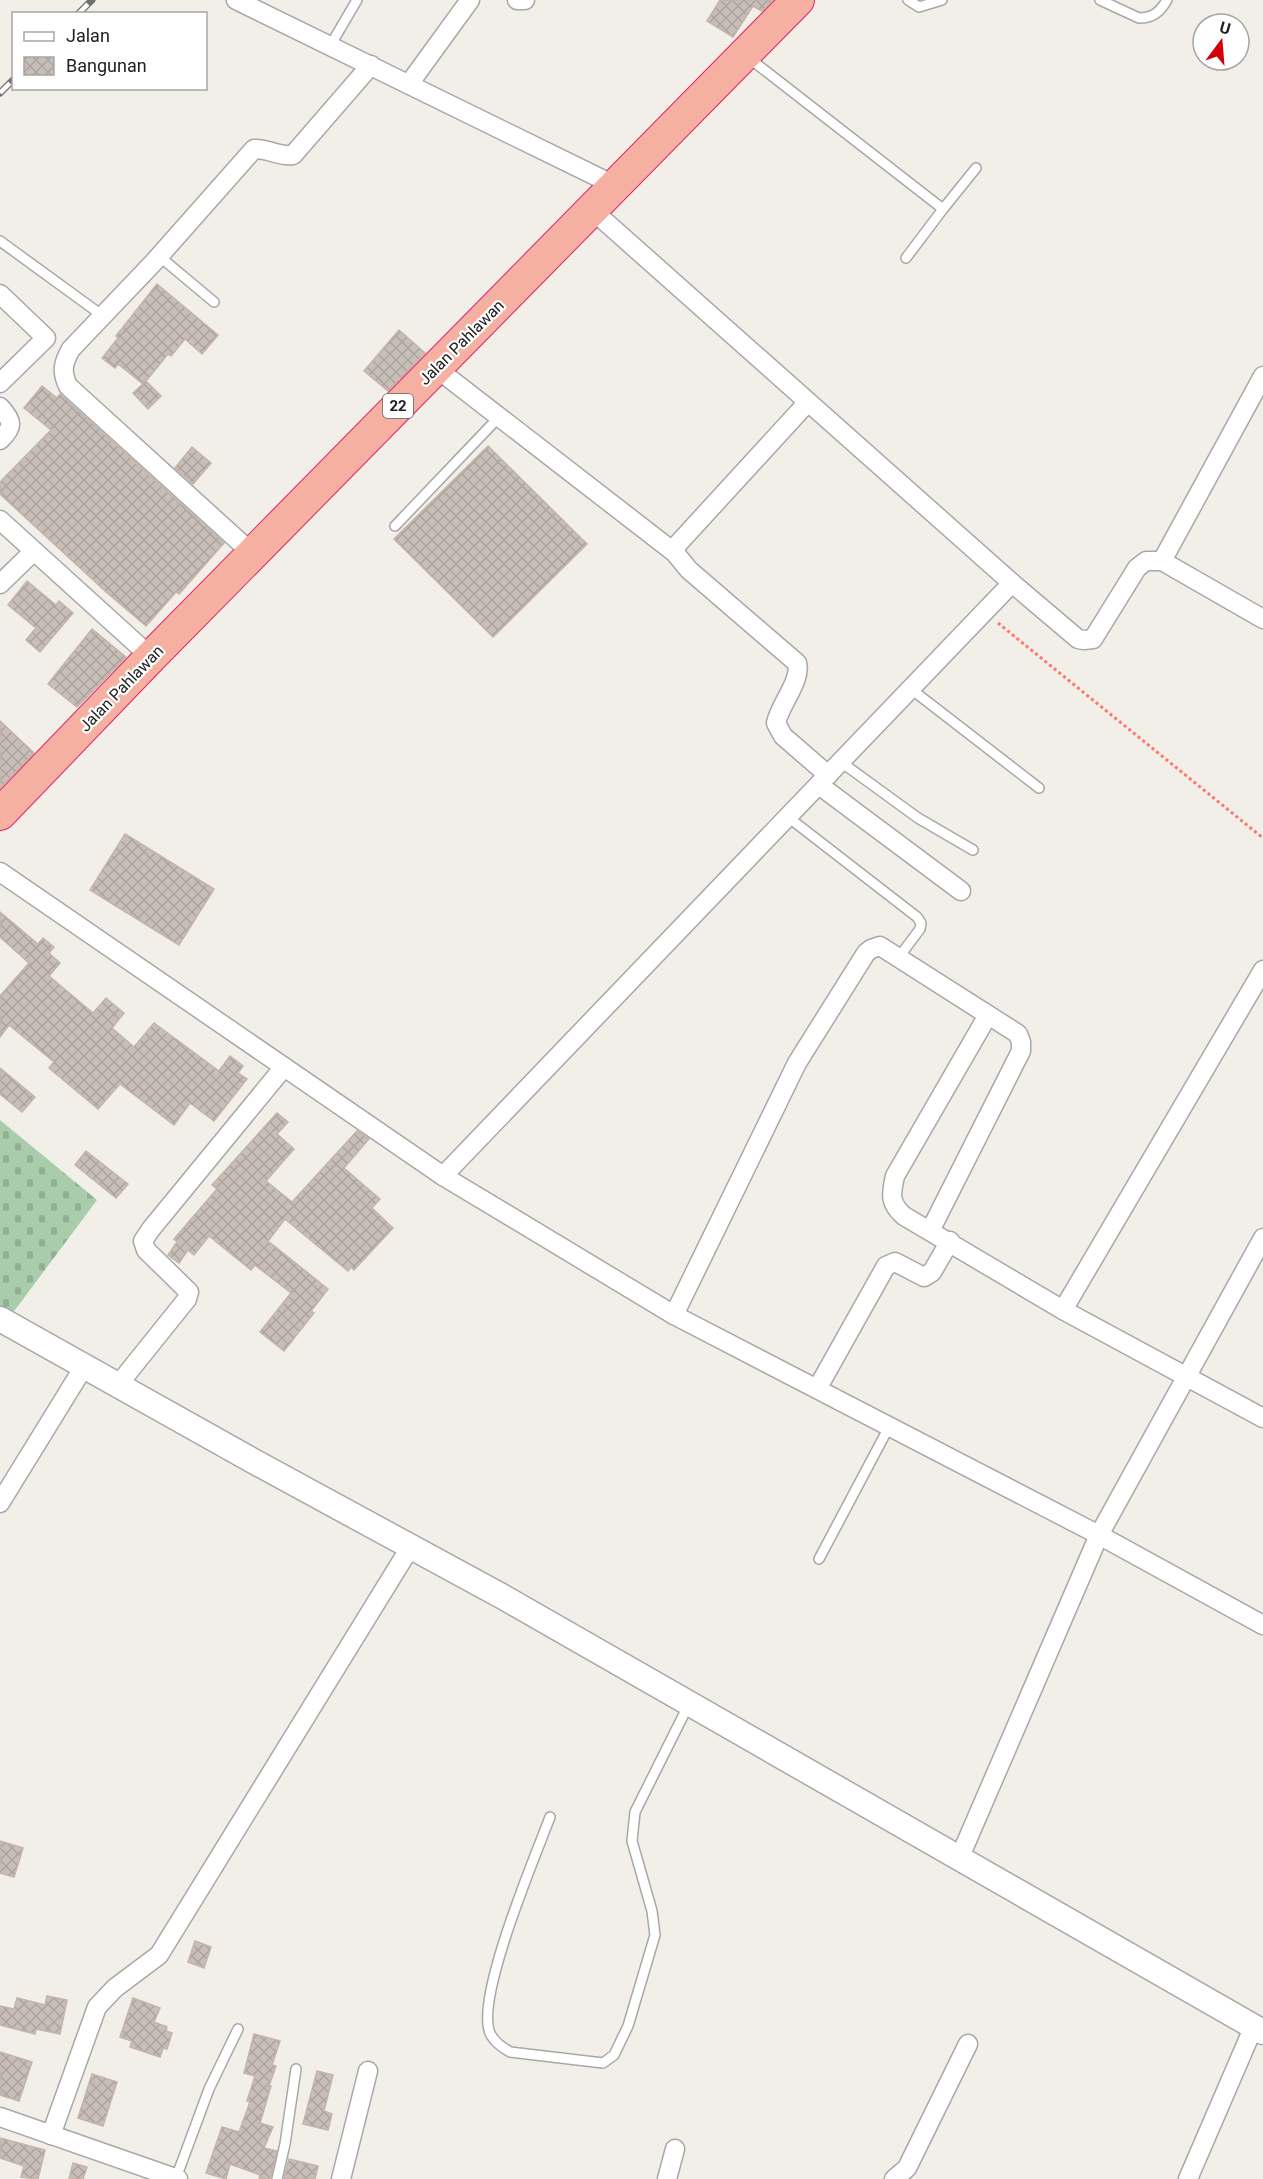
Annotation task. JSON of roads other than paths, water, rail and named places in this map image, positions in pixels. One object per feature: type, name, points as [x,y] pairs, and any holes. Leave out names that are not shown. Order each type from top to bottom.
[{"type":"highway","name":"Jalan Pahlawan","points":[[4,800],[151,657],[798,0]]},
{"type":"street","points":[[236,0],[616,186]]},
{"type":"street","points":[[409,84],[470,0]]},
{"type":"street","points":[[517,0],[525,0]]},
{"type":"street","points":[[253,554],[68,386],[62,372],[71,349],[159,256],[254,149],[280,156],[293,155],[371,65]]},
{"type":"street","points":[[591,209],[1078,639],[1093,639],[1137,568],[1146,561],[1162,561],[1263,619]]},
{"type":"street","points":[[0,294],[46,338],[0,383]]},
{"type":"street","points":[[435,368],[675,553],[689,570],[797,663],[799,670],[793,687],[778,713],[776,723],[783,736],[824,780],[961,891]]},
{"type":"street","points":[[1162,561],[1263,376]]},
{"type":"street","points":[[675,553],[676,546],[808,402]]},
{"type":"street","points":[[0,407],[9,417],[10,424],[9,432],[0,440]]},
{"type":"street","points":[[0,520],[151,657]]},
{"type":"street","points":[[0,584],[34,551]]},
{"type":"street","points":[[443,1176],[1012,583]]},
{"type":"street","points":[[0,872],[443,1176],[674,1315],[1099,1535],[1263,1625]]},
{"type":"street","points":[[674,1315],[797,1063],[866,954],[871,949],[880,946],[1018,1034],[1021,1042],[1021,1051],[930,1231]]},
{"type":"street","points":[[1063,1310],[1263,970]]},
{"type":"street","points":[[988,1015],[895,1176],[892,1199],[896,1208],[904,1216],[950,1241],[1063,1310],[1263,1418]]},
{"type":"street","points":[[118,1385],[187,1299],[189,1292],[146,1250],[143,1241],[284,1066]]},
{"type":"street","points":[[959,1859],[1099,1535],[1263,1239]]},
{"type":"street","points":[[817,1389],[886,1266],[895,1262],[924,1277],[932,1272],[950,1241]]},
{"type":"street","points":[[0,1319],[505,1598],[1258,2029],[1188,2179]]},
{"type":"street","points":[[0,1503],[85,1365]]},
{"type":"street","points":[[51,2135],[97,2007],[115,1988],[159,1955],[411,1546]]},
{"type":"street","points":[[894,2179],[907,2168],[968,2044]]},
{"type":"street","points":[[341,2179],[368,2071]]},
{"type":"street","points":[[0,2117],[51,2135],[127,2171],[177,2179]]},
{"type":"street","points":[[667,2179],[675,2149]]},
{"type":"lane","points":[[330,46],[357,0]]},
{"type":"lane","points":[[908,0],[919,7],[942,0]]},
{"type":"lane","points":[[1100,0],[1139,18],[1154,16],[1167,0]]},
{"type":"lane","points":[[745,54],[944,209]]},
{"type":"lane","points":[[906,258],[976,168]]},
{"type":"lane","points":[[0,241],[103,316]]},
{"type":"lane","points":[[159,256],[214,302]]},
{"type":"lane","points":[[395,526],[499,417]]},
{"type":"lane","points":[[911,689],[1039,788]]},
{"type":"lane","points":[[842,762],[918,818],[973,850]]},
{"type":"lane","points":[[788,817],[917,916],[921,923],[920,929],[899,957]]},
{"type":"lane","points":[[819,1560],[890,1427]]},
{"type":"lane","points":[[550,1816],[493,1975],[489,2003],[489,2032],[498,2045],[510,2052],[603,2063],[614,2055],[628,2026],[655,1935],[652,1911],[632,1841],[635,1812],[688,1704]]},
{"type":"lane","points":[[177,2179],[209,2089],[238,2029]]},
{"type":"lane","points":[[277,2179],[285,2145],[296,2069]]},
{"type":"railway","points":[[80,12],[92,0]]},
{"type":"railway","points":[[0,93],[12,81]]}]
